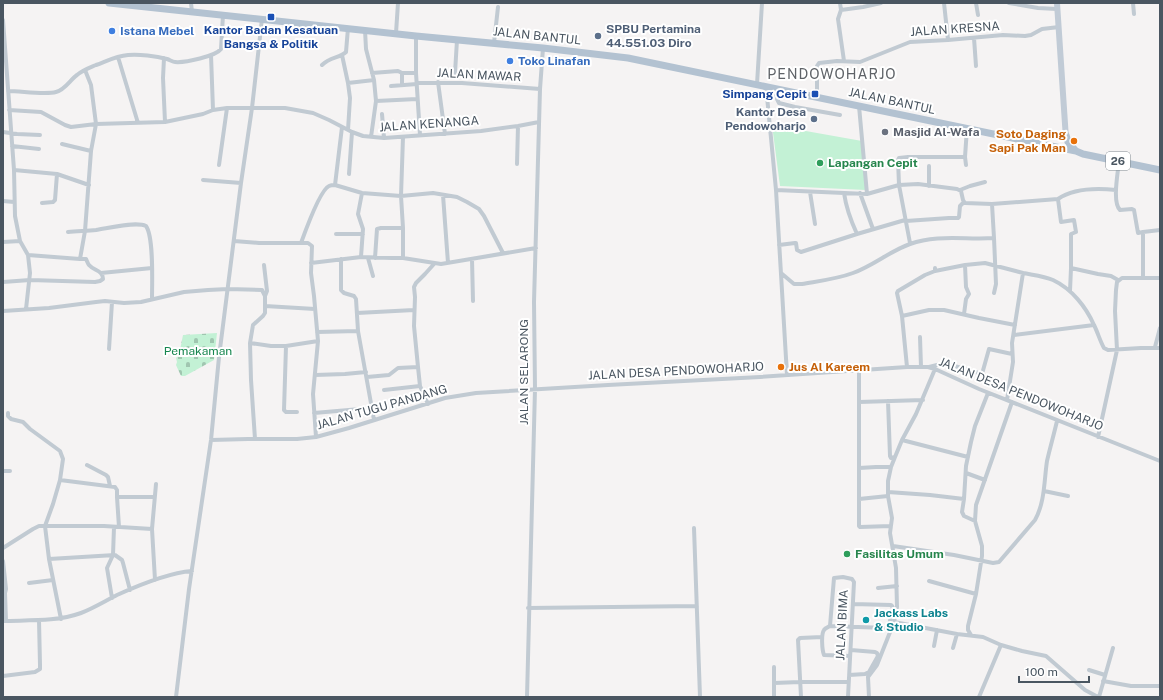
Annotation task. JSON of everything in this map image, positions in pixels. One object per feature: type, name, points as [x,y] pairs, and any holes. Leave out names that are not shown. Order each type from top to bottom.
[{"type":"main road","name":"JALAN BANTUL","points":[[109,3],[223,15],[261,22],[348,28],[628,58],[757,84],[817,98],[859,105],[1066,149],[1083,151],[1160,167]]},
{"type":"main road","points":[[1057,6],[1066,149]]},
{"type":"main road","points":[[1053,146],[1062,143],[1066,135]]},
{"type":"main road","points":[[1066,135],[1068,142],[1076,151]]},
{"type":"main road","name":"JALAN BANTUL","points":[[1076,151],[1083,154],[1160,170]]},
{"type":"street","points":[[192,3],[192,12]]},
{"type":"street","points":[[396,33],[398,3]]},
{"type":"street","points":[[757,84],[762,3]]},
{"type":"street","points":[[840,3],[841,10],[839,12],[838,19],[844,62]]},
{"type":"street","points":[[841,10],[881,3]]},
{"type":"street","points":[[945,3],[948,40]]},
{"type":"street","points":[[976,3],[978,15]]},
{"type":"street","points":[[1009,3],[1038,8],[1057,6]]},
{"type":"street","points":[[1133,3],[1134,14]]},
{"type":"street","points":[[494,43],[498,7]]},
{"type":"street","points":[[8,90],[49,93],[57,92],[76,75],[85,70],[118,57],[129,55],[164,58],[176,62],[194,60],[211,55],[221,49],[223,15]]},
{"type":"street","points":[[3,20],[14,170],[14,202],[17,230],[20,241],[28,255],[30,273],[26,309]]},
{"type":"street","points":[[176,697],[211,440],[219,357],[252,108],[261,22]]},
{"type":"street","points":[[322,65],[329,59],[342,55],[346,52],[348,28]]},
{"type":"street","name":"JALAN KRESNA","points":[[817,98],[818,64],[833,61],[860,62],[910,42],[1025,36],[1031,35],[1042,29],[1059,28]]},
{"type":"street","points":[[365,30],[366,49],[374,80],[376,101],[371,137]]},
{"type":"street","points":[[416,36],[417,99],[420,135]]},
{"type":"street","points":[[974,38],[976,66]]},
{"type":"street","points":[[455,73],[456,40]]},
{"type":"street","name":"JALAN SELARONG","points":[[527,697],[528,608],[535,389],[534,302],[540,89],[543,48]]},
{"type":"street","points":[[211,55],[213,110]]},
{"type":"street","points":[[342,55],[350,98],[349,174]]},
{"type":"street","points":[[118,57],[138,123]]},
{"type":"street","points":[[164,58],[164,122]]},
{"type":"street","points":[[80,258],[85,231],[91,151],[96,124],[91,85],[85,70]]},
{"type":"street","points":[[372,73],[398,71],[402,73],[416,73]]},
{"type":"street","points":[[402,73],[402,85]]},
{"type":"street","points":[[348,83],[374,80]]},
{"type":"street","points":[[438,82],[445,134]]},
{"type":"street","name":"JALAN MAWAR","points":[[391,86],[438,82],[540,89]]},
{"type":"street","points":[[766,86],[776,190],[788,375]]},
{"type":"street","points":[[775,88],[779,103],[795,108],[840,115]]},
{"type":"street","points":[[376,101],[417,99]]},
{"type":"street","points":[[859,105],[867,194]]},
{"type":"street","points":[[219,165],[227,108]]},
{"type":"street","name":"JALAN KENANGA","points":[[9,110],[41,112],[68,127],[96,124],[164,122],[227,108],[285,108],[312,113],[350,131],[371,137],[384,138],[445,134],[518,126],[539,122]]},
{"type":"street","points":[[382,114],[384,138]]},
{"type":"street","points":[[517,164],[518,126]]},
{"type":"street","points":[[335,185],[342,127]]},
{"type":"street","points":[[966,165],[965,157],[967,128]]},
{"type":"street","points":[[3,132],[40,135]]},
{"type":"street","points":[[403,137],[401,196],[403,258]]},
{"type":"street","points":[[62,144],[91,151]]},
{"type":"street","points":[[12,146],[39,149]]},
{"type":"street","points":[[910,244],[899,185],[899,158],[965,157]]},
{"type":"street","points":[[1119,161],[1116,190],[1116,206],[1118,210],[1134,210],[1138,233],[1160,230]]},
{"type":"street","points":[[929,166],[929,186]]},
{"type":"street","points":[[14,170],[57,174],[89,185]]},
{"type":"street","points":[[42,203],[53,202],[55,200],[57,174]]},
{"type":"street","points":[[204,180],[241,183]]},
{"type":"street","points":[[776,190],[867,194],[899,185],[918,184],[955,188],[960,190],[985,182]]},
{"type":"street","points":[[301,243],[317,204],[327,187],[335,185],[362,193],[401,196],[433,193],[457,197],[479,210],[486,220],[503,253]]},
{"type":"street","points":[[960,190],[964,202]]},
{"type":"street","points":[[964,202],[992,204],[1058,198],[1066,194],[1082,190],[1116,190]]},
{"type":"street","points":[[810,192],[814,224]]},
{"type":"street","points":[[361,258],[363,229],[358,214],[362,193]]},
{"type":"street","points":[[844,193],[845,203],[850,218],[858,234]]},
{"type":"street","points":[[860,193],[873,229]]},
{"type":"street","points":[[443,195],[448,264]]},
{"type":"street","points":[[1058,198],[1061,222],[1074,220],[1076,232],[1071,234],[1072,268],[1070,291]]},
{"type":"street","points":[[3,201],[14,202]]},
{"type":"street","points":[[779,245],[796,243],[797,250],[801,252],[873,229],[906,221],[958,218],[960,206],[964,202]]},
{"type":"street","points":[[992,204],[996,284],[994,293]]},
{"type":"street","points":[[68,232],[141,224],[146,226],[149,231],[152,268],[152,299]]},
{"type":"street","points":[[375,258],[377,229],[403,228]]},
{"type":"street","points":[[1143,232],[1143,278]]},
{"type":"street","points":[[336,234],[363,234]]},
{"type":"street","points":[[781,273],[796,285],[854,273],[896,250],[910,244],[932,238],[994,238]]},
{"type":"street","points":[[234,240],[260,243],[301,243],[312,246],[311,263],[318,341],[313,394],[316,437]]},
{"type":"street","points":[[3,242],[20,241]]},
{"type":"street","points":[[311,263],[341,259],[403,258],[434,264],[448,264],[536,248]]},
{"type":"street","points":[[3,282],[30,280],[95,282],[103,279],[103,275],[89,265],[86,259],[28,255]]},
{"type":"street","points":[[368,258],[374,276]]},
{"type":"street","points":[[341,259],[340,290],[354,296],[357,304],[358,331],[374,420]]},
{"type":"street","points":[[472,259],[473,301]]},
{"type":"street","points":[[908,367],[898,291],[935,270],[985,263],[1054,280],[1070,291],[1083,306],[1094,324],[1104,348],[1108,350],[1160,348]]},
{"type":"street","points":[[428,404],[420,386],[414,310],[415,284],[434,264]]},
{"type":"street","points":[[255,439],[250,343],[252,327],[264,315],[265,296],[267,291],[264,265]]},
{"type":"street","points":[[964,314],[966,299],[969,294],[966,287],[965,265]]},
{"type":"street","points":[[101,273],[152,268]]},
{"type":"street","points":[[1072,268],[1111,276],[1118,280],[1122,278],[1160,278]]},
{"type":"street","points":[[1007,400],[1013,362],[1012,343],[1023,273]]},
{"type":"street","points":[[1098,437],[1117,350],[1115,311],[1118,280]]},
{"type":"street","points":[[3,311],[96,302],[131,303],[184,292],[228,289],[260,289],[263,291],[265,296]]},
{"type":"street","points":[[109,349],[112,302]]},
{"type":"street","points":[[265,306],[315,310]]},
{"type":"street","points":[[357,313],[414,310]]},
{"type":"street","points":[[902,316],[920,312],[944,310],[1015,325]]},
{"type":"street","points":[[1014,334],[1094,324]]},
{"type":"street","points":[[1155,347],[1160,328]]},
{"type":"street","points":[[317,332],[358,331]]},
{"type":"street","points":[[920,337],[921,367]]},
{"type":"street","points":[[250,343],[271,346],[286,346],[318,341]]},
{"type":"street","points":[[286,346],[284,410],[286,412],[297,412]]},
{"type":"street","points":[[982,374],[988,349],[1012,354]]},
{"type":"street","points":[[928,367],[941,364],[951,365],[982,374],[1009,389]]},
{"type":"street","points":[[315,375],[389,375],[398,368],[418,367]]},
{"type":"street","name":"JALAN DESA PENDOWOHARJO","points":[[535,389],[928,367],[1057,421],[1160,461]]},
{"type":"street","points":[[869,697],[868,677],[877,665],[894,622],[897,608],[895,557],[890,533],[892,515],[888,494],[888,481],[891,468],[902,440],[923,400],[935,369]]},
{"type":"street","points":[[859,370],[858,525],[891,526]]},
{"type":"street","points":[[384,390],[420,386]]},
{"type":"street","name":"JALAN TUGU PANDANG","points":[[211,440],[297,439],[316,437],[445,398],[459,395],[535,389]]},
{"type":"street","points":[[975,521],[966,518],[963,514],[966,473],[975,426],[988,393]]},
{"type":"street","points":[[859,402],[923,400]]},
{"type":"street","points":[[888,401],[890,456],[892,458],[895,457]]},
{"type":"street","points":[[971,635],[968,630],[968,626],[982,561],[982,551],[975,521],[976,505],[1012,402]]},
{"type":"street","points":[[314,413],[372,408]]},
{"type":"street","points":[[8,413],[10,418],[23,422],[60,451],[63,459],[60,480],[45,526],[53,580],[62,618]]},
{"type":"street","points":[[893,546],[995,563],[1002,560],[1035,520],[1039,512],[1044,491],[1048,457],[1057,421]]},
{"type":"street","points":[[902,440],[935,450],[968,457]]},
{"type":"street","points":[[87,465],[106,475],[110,486]]},
{"type":"street","points":[[859,468],[891,468]]},
{"type":"street","points":[[3,471],[10,471]]},
{"type":"street","points":[[966,473],[984,480]]},
{"type":"street","points":[[60,480],[89,485],[110,486],[117,490],[116,527],[113,555],[107,568],[112,598]]},
{"type":"street","points":[[155,580],[152,529],[156,484]]},
{"type":"street","points":[[1044,491],[1068,496]]},
{"type":"street","points":[[859,499],[888,494],[930,495],[964,499]]},
{"type":"street","points":[[117,496],[154,497]]},
{"type":"street","points":[[3,548],[39,526],[152,529]]},
{"type":"street","points":[[694,528],[700,697]]},
{"type":"street","points":[[49,558],[115,555],[119,557],[123,563],[130,590]]},
{"type":"street","points":[[869,557],[895,557]]},
{"type":"street","points":[[3,561],[6,589],[4,621],[62,618],[81,613],[155,580],[181,572],[192,571]]},
{"type":"street","name":"JALAN BIMA","points":[[830,626],[833,579],[835,577],[852,579],[854,582],[848,697]]},
{"type":"street","points":[[29,583],[53,580]]},
{"type":"street","points":[[929,581],[976,594]]},
{"type":"street","points":[[878,588],[897,586]]},
{"type":"street","points":[[850,656],[824,655],[822,638],[823,631],[830,626],[886,628],[889,625],[893,608],[890,605],[853,604]]},
{"type":"street","points":[[528,608],[696,606]]},
{"type":"street","points":[[3,676],[35,672],[40,669],[39,620]]},
{"type":"street","points":[[894,622],[957,634],[983,637],[1022,652],[1046,656],[1085,690],[1098,697],[1113,648]]},
{"type":"street","points":[[934,646],[938,630]]},
{"type":"street","points":[[953,648],[957,634]]},
{"type":"street","points":[[801,697],[798,640],[800,638],[822,638]]},
{"type":"street","points":[[979,697],[1001,645]]},
{"type":"street","points":[[849,675],[865,674],[869,672],[878,656],[875,652],[851,650]]},
{"type":"street","points":[[774,667],[774,697]]},
{"type":"street","points":[[1089,670],[1105,675]]},
{"type":"street","points":[[774,683],[848,682]]},
{"type":"street","points":[[1103,682],[1131,686],[1160,686]]},
{"type":"green space","name":"Lapangan Cepit","points":[[772,125],[862,141],[866,190],[780,186]]},
{"type":"green space","name":"Pemakaman","points":[[217,333],[214,360],[185,376],[181,376],[176,365],[176,358],[179,355],[183,335]]},
{"type":"place","name":"Kantor Badan Kesatuan Bangsa & Politik","points":[[271,17]]},
{"type":"place","name":"Istana Mebel","points":[[112,31]]},
{"type":"place","name":"SPBU Pertamina 44.551.03 Diro","points":[[598,36]]},
{"type":"place","name":"Toko Linafan","points":[[510,61]]},
{"type":"place","name":"Simpang Cepit","points":[[815,94]]},
{"type":"place","name":"Kantor Desa Pendowoharjo","points":[[814,119]]},
{"type":"place","name":"Masjid Al-Wafa","points":[[885,132]]},
{"type":"place","name":"Soto Daging Sapi Pak Man","points":[[1074,141]]},
{"type":"place","name":"Lapangan Cepit","points":[[820,163]]},
{"type":"place","name":"Jus Al Kareem","points":[[781,367]]},
{"type":"place","name":"Fasilitas Umum","points":[[847,554]]},
{"type":"place","name":"Jackass Labs & Studio","points":[[866,620]]},
{"type":"district","name":"PENDOWOHARJO","points":[[832,74]]}]
